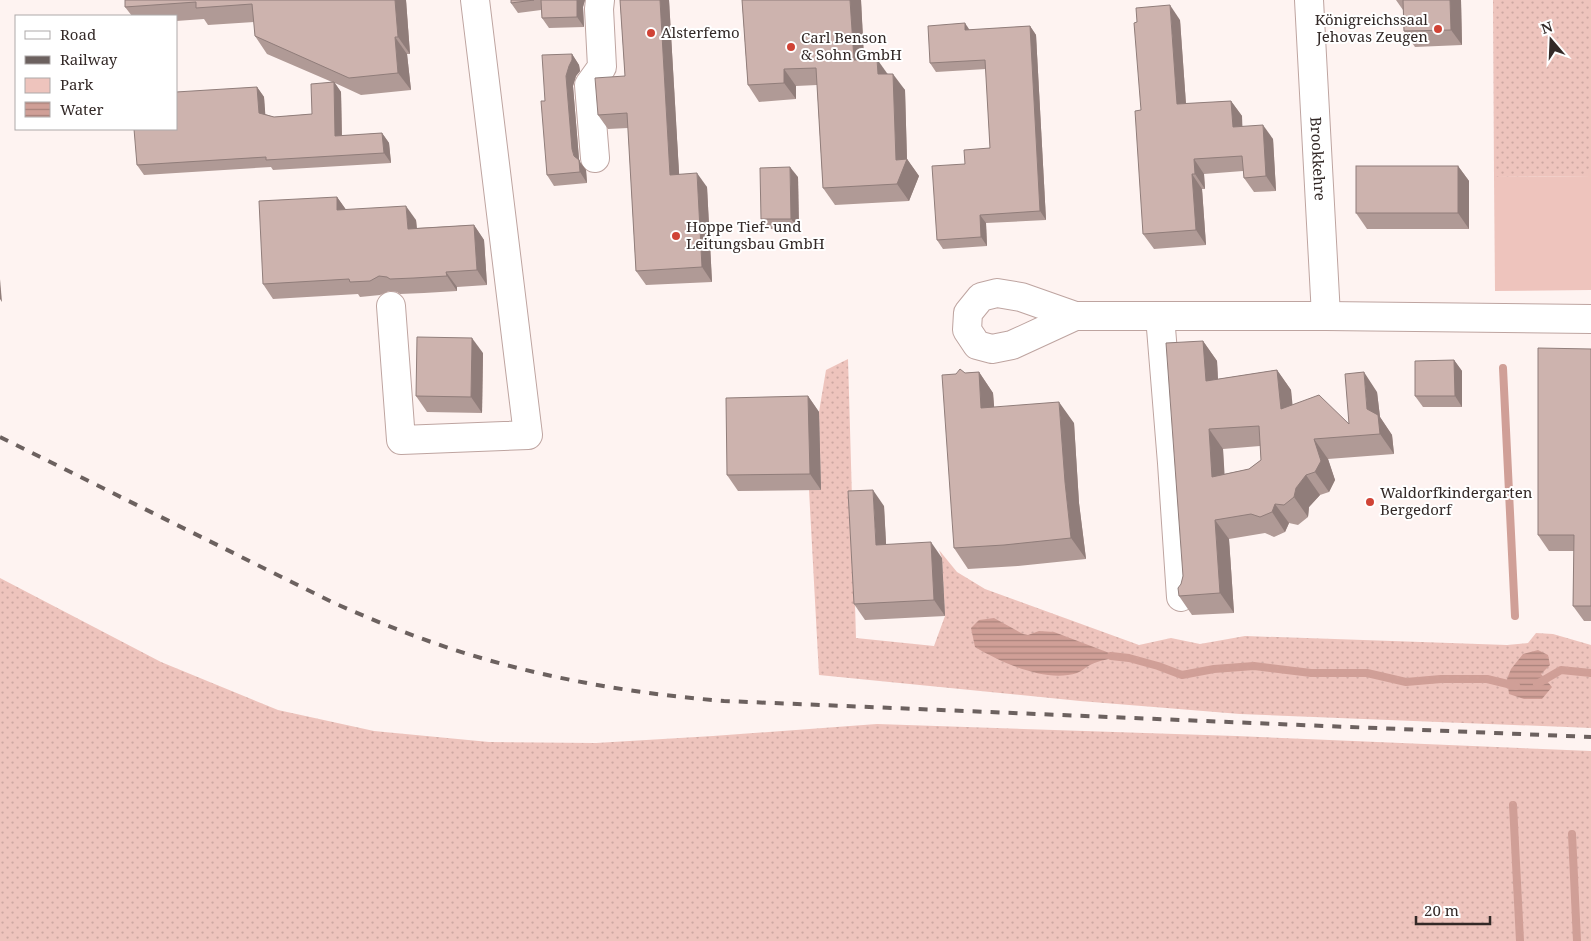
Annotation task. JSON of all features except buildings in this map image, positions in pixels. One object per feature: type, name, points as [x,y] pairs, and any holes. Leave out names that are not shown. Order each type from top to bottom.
[{"type":"street","points":[[391,306],[401,440],[528,435],[475,0]]},
{"type":"street","points":[[595,158],[590,85],[602,67],[600,0]]},
{"type":"street","name":"Brookkehre","points":[[1309,0],[1326,316]]},
{"type":"street","points":[[1075,316],[1591,319]]},
{"type":"street","points":[[1160,316],[1181,597]]},
{"type":"green space","points":[[1493,0],[1591,0],[1591,176],[1494,177]]},
{"type":"green space","points":[[1591,176],[1591,290],[1495,291],[1494,177]]},
{"type":"green space","points":[[848,359],[856,638],[934,646],[945,616],[942,558],[939,550],[957,572],[985,589],[1139,645],[1171,638],[1200,644],[1245,636],[1507,645],[1528,643],[1536,633],[1553,634],[1591,645],[1591,728],[1240,714],[1080,701],[819,675],[809,490],[821,489],[819,412],[826,370]]},
{"type":"green space","points":[[0,578],[161,662],[278,710],[374,731],[489,742],[596,743],[877,724],[1236,736],[1591,751],[1591,941],[0,941]]},
{"type":"water","points":[[994,618],[1023,634],[1028,635],[1039,631],[1054,632],[1120,657],[1097,662],[1077,673],[1065,675],[1052,675],[1024,670],[975,647],[971,628],[979,620]]},
{"type":"water","points":[[1538,650],[1548,655],[1550,665],[1541,674],[1552,687],[1542,699],[1524,699],[1509,694],[1507,679],[1511,669],[1523,654]]},
{"type":"waterway","points":[[1503,368],[1515,616]]},
{"type":"waterway","points":[[1111,656],[1129,658],[1182,675],[1214,669],[1254,666],[1311,673],[1367,673],[1406,682],[1441,679],[1487,679],[1516,686]]},
{"type":"waterway","points":[[1537,684],[1561,670],[1591,673]]},
{"type":"waterway","points":[[1513,805],[1520,941]]},
{"type":"waterway","points":[[1572,834],[1577,941]]},
{"type":"railway","points":[[0,437],[334,603],[398,630],[507,665],[615,688],[724,701],[1591,737]]},
{"type":"place","name":"Königreichssaal Jehovas Zeugen","points":[[1438,29]]},
{"type":"place","name":"Alsterfemo","points":[[651,33]]},
{"type":"place","name":"Carl Benson & Sohn GmbH","points":[[791,47]]},
{"type":"place","name":"Hoppe Tief- und Leitungsbau GmbH","points":[[676,236]]},
{"type":"place","name":"Waldorfkindergarten Bergedorf","points":[[1370,502]]}]
